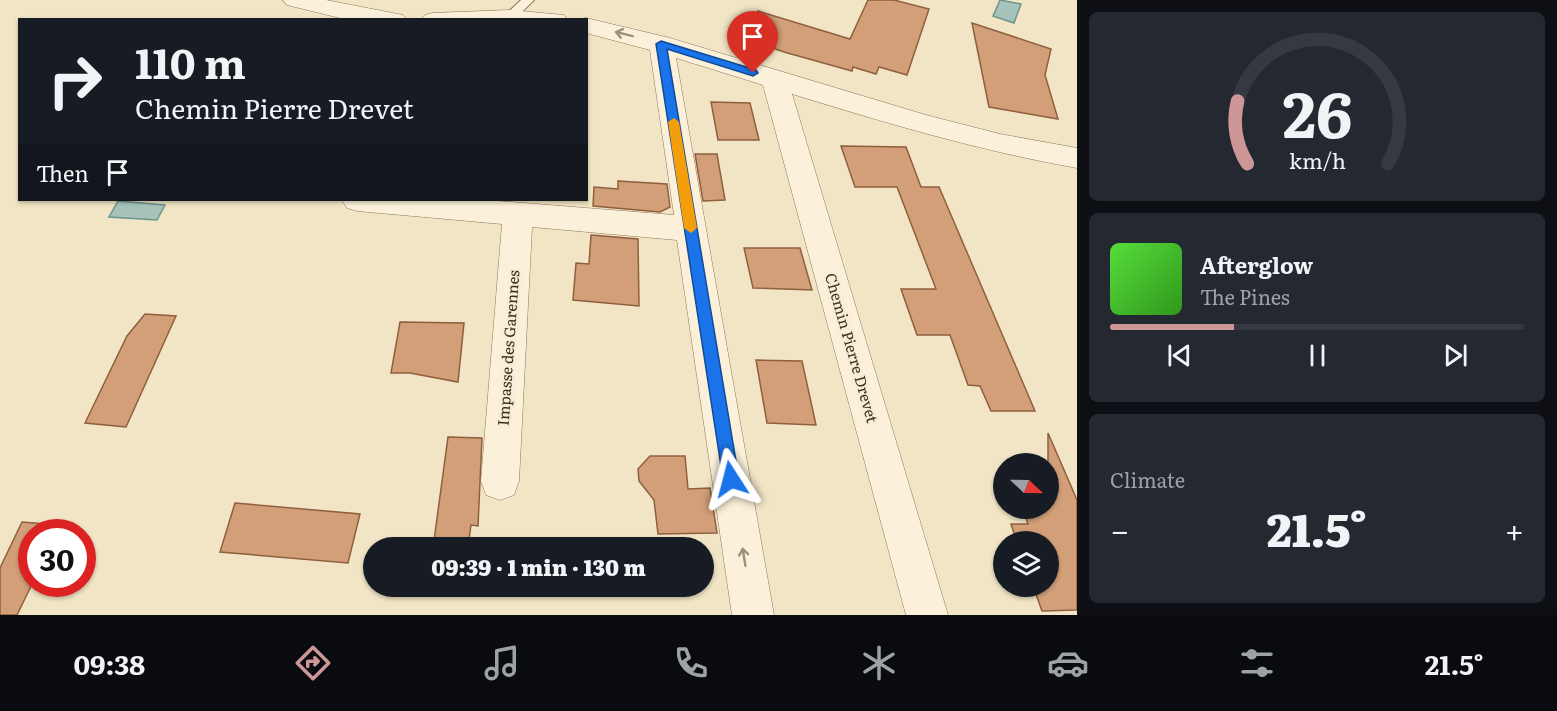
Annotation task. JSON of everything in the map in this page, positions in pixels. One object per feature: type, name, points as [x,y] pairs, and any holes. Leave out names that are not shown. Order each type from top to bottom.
[{"type":"street","points":[[295,0],[377,18]]},
{"type":"street","points":[[485,18],[525,18]]},
{"type":"street","points":[[588,26],[661,44],[975,138],[1077,158]]},
{"type":"street","points":[[661,44],[753,615]]},
{"type":"street","name":"Chemin Pierre Drevet","points":[[775,80],[927,615]]},
{"type":"street","points":[[368,201],[691,229]]},
{"type":"street","name":"Impasse des Garennes","points":[[500,481],[518,214]]},
{"type":"lane","points":[[510,17],[528,0]]},
{"type":"water","points":[[1000,0],[1021,4],[1014,23],[993,16]]},
{"type":"water","points":[[118,201],[165,205],[157,220],[109,217]]},
{"type":"building","points":[[868,0],[894,0],[929,9],[907,75],[879,67],[876,74],[853,67],[852,71],[741,37],[758,11],[850,39]]},
{"type":"building","points":[[972,23],[1051,49],[1045,75],[1058,119],[989,107]]},
{"type":"building","points":[[711,102],[750,103],[759,140],[718,140]]},
{"type":"building","points":[[841,146],[906,147],[921,187],[939,187],[1035,411],[991,411],[980,386],[968,385],[950,335],[917,335],[901,289],[936,289],[897,187],[855,187]]},
{"type":"building","points":[[695,154],[717,154],[725,200],[703,201]]},
{"type":"building","points":[[618,181],[667,184],[670,207],[660,212],[593,206],[594,187],[618,189]]},
{"type":"building","points":[[591,235],[638,239],[639,306],[573,300],[576,263],[589,264]]},
{"type":"building","points":[[744,248],[800,248],[812,290],[753,288]]},
{"type":"building","points":[[145,314],[176,316],[126,427],[85,423],[127,336]]},
{"type":"building","points":[[400,322],[464,323],[458,382],[410,373],[391,373]]},
{"type":"building","points":[[756,360],[802,361],[816,425],[767,423]]},
{"type":"building","points":[[1048,433],[1057,453],[1048,453]]},
{"type":"building","points":[[448,437],[482,438],[478,526],[471,525],[469,537],[434,537]]},
{"type":"building","points":[[650,456],[685,456],[688,489],[710,488],[717,533],[658,534],[654,500],[639,481],[638,469]]},
{"type":"building","points":[[1059,458],[1077,500],[1077,610],[1042,611],[1037,597],[1059,597],[1059,531],[1013,531],[1011,524],[1028,524],[1026,519],[1059,519]]},
{"type":"building","points":[[235,503],[360,514],[348,563],[220,552]]},
{"type":"building","points":[[18,530],[18,597],[26,597],[17,615],[0,615],[0,568]]},
{"type":"slow traffic","points":[[674,122],[691,228]]},
{"type":"route","points":[[731,479],[661,44],[753,73]]}]
